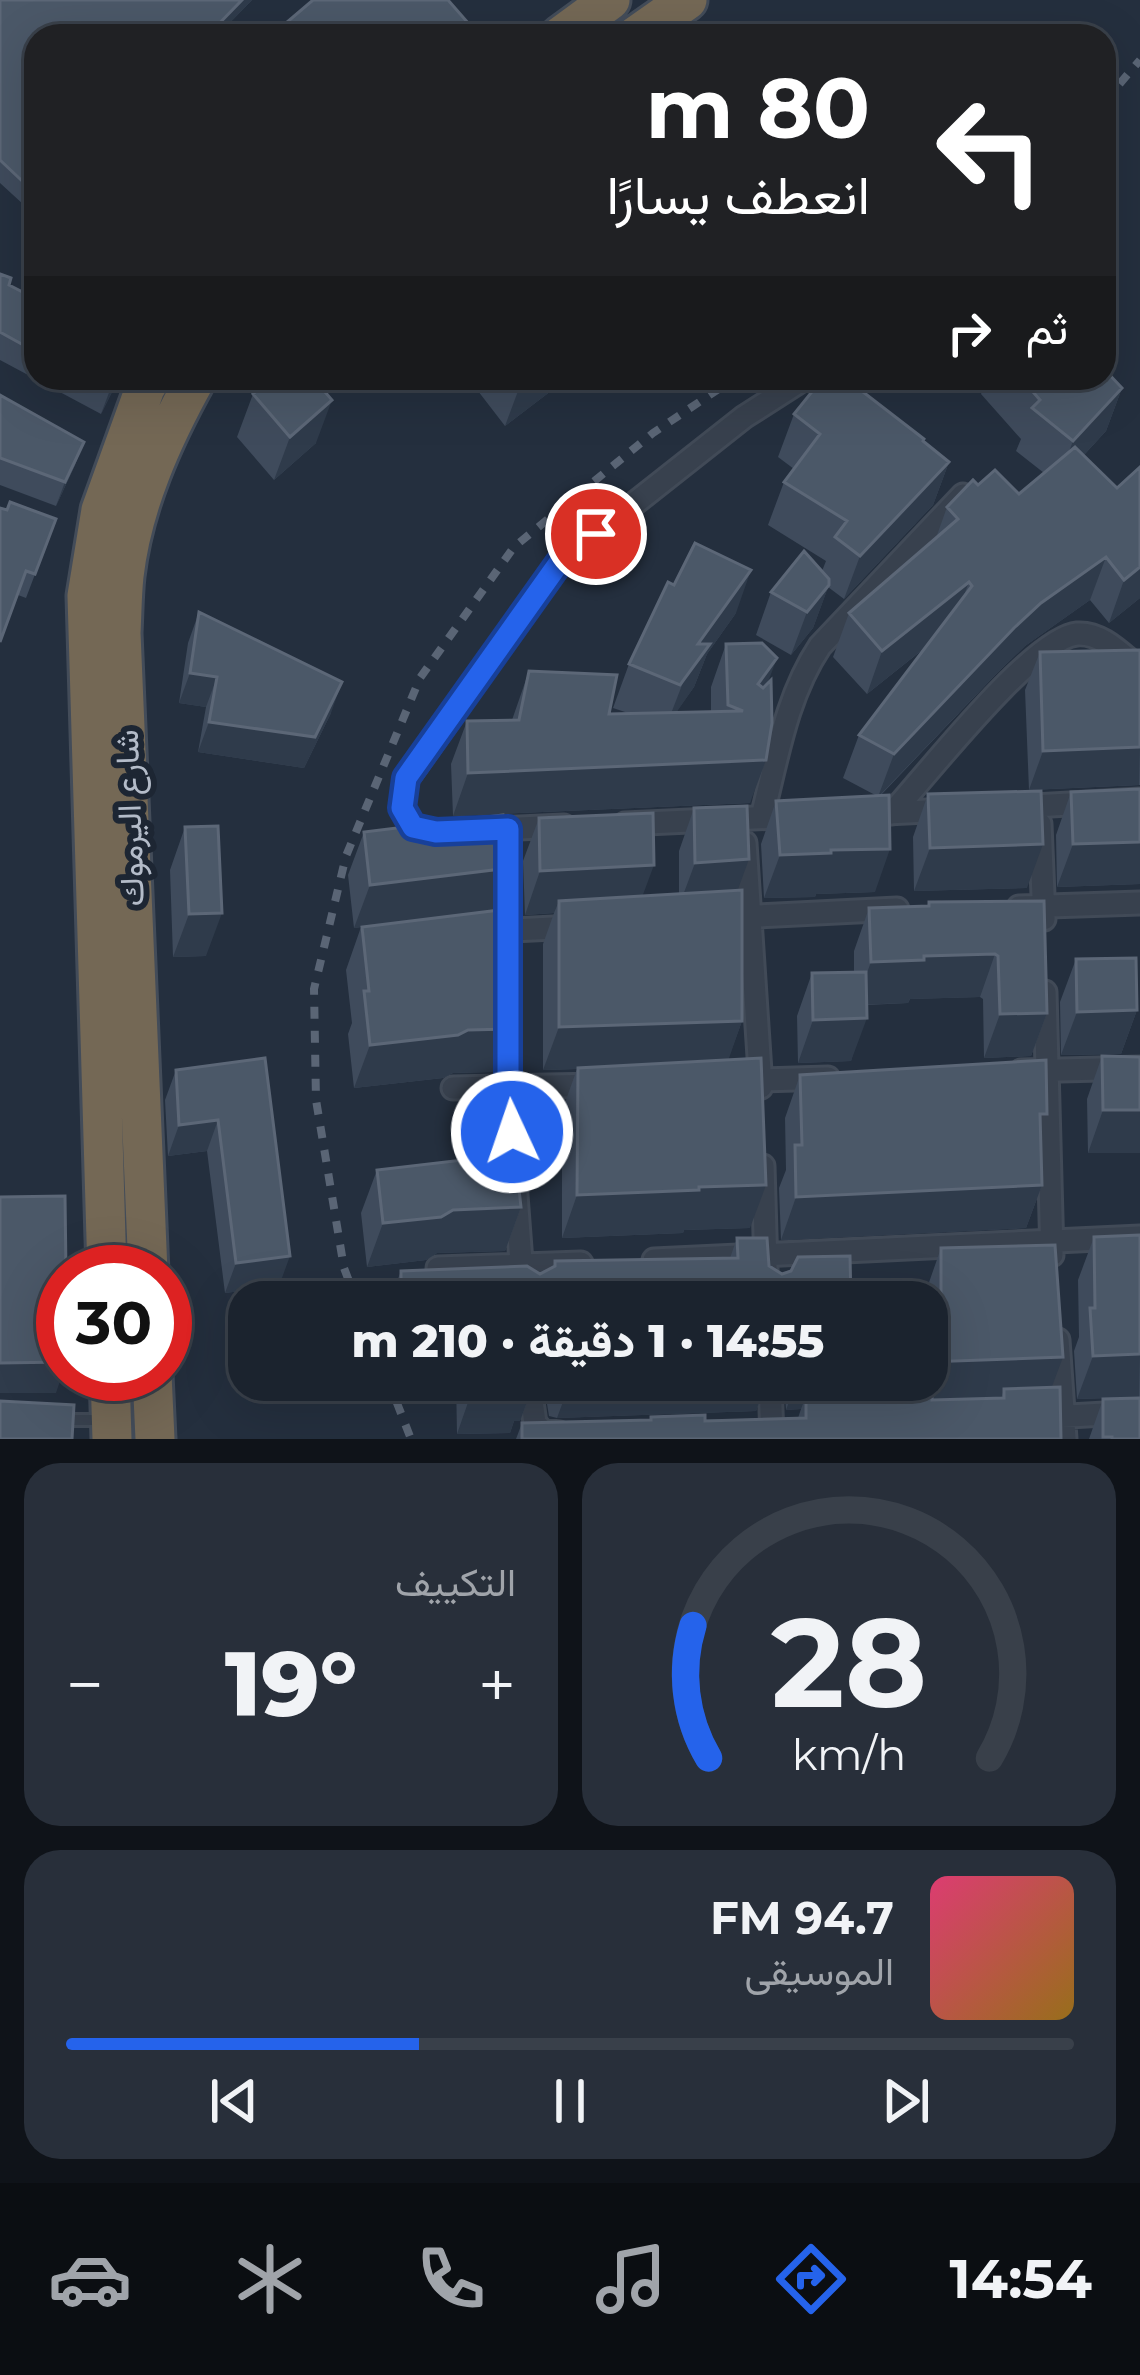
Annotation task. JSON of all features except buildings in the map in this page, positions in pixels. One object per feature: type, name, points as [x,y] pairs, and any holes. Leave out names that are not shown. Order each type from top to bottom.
[{"type":"highway","points":[[577,24],[610,0]]},
{"type":"highway","points":[[653,24],[687,0]]},
{"type":"highway","name":"شارع اليرموك","points":[[106,1245],[87,596],[101,510],[144,390]]},
{"type":"highway","name":"شارع اليرموك","points":[[147,1245],[121,634],[124,572],[143,495],[168,428],[189,390]]},
{"type":"highway","points":[[153,1401],[155,1439]]},
{"type":"street","points":[[579,826],[436,832],[413,827],[402,808],[406,778],[559,563],[744,417],[786,390]]},
{"type":"street","points":[[761,1091],[749,916],[753,817],[790,705],[820,646],[971,488]]},
{"type":"street","points":[[892,813],[1001,691],[1060,638],[1098,637],[1140,669]]},
{"type":"street","points":[[602,825],[1140,800]]},
{"type":"street","points":[[1040,806],[1044,930]]},
{"type":"street","points":[[508,829],[508,1088],[523,1281]]},
{"type":"street","points":[[996,907],[1140,903]]},
{"type":"street","points":[[706,919],[924,908]]},
{"type":"street","points":[[443,932],[596,926]]},
{"type":"street","points":[[1045,977],[1054,1285]]},
{"type":"street","points":[[1004,1072],[1140,1068]]},
{"type":"street","points":[[715,1082],[761,1091],[852,1077]]},
{"type":"street","points":[[452,1088],[623,1084]]},
{"type":"street","points":[[762,1146],[766,1281]]},
{"type":"street","points":[[438,1268],[1140,1237]]},
{"type":"street","points":[[1057,1329],[1064,1428]]},
{"type":"street","points":[[532,1401],[535,1423],[542,1431],[580,1432]]},
{"type":"street","points":[[1018,1418],[1064,1428],[1140,1412]]},
{"type":"street","points":[[748,1426],[779,1430]]},
{"type":"lane","points":[[44,1419],[112,1430]]},
{"type":"railway","points":[[1116,88],[1140,60]]},
{"type":"railway","points":[[349,1281],[316,1100],[314,989],[346,856],[420,678],[514,547],[653,433],[717,390]]},
{"type":"railway","points":[[396,1401],[411,1439]]},
{"type":"route","points":[[512,1132],[508,829],[436,832],[413,827],[402,808],[406,778],[559,563],[596,534]]}]
